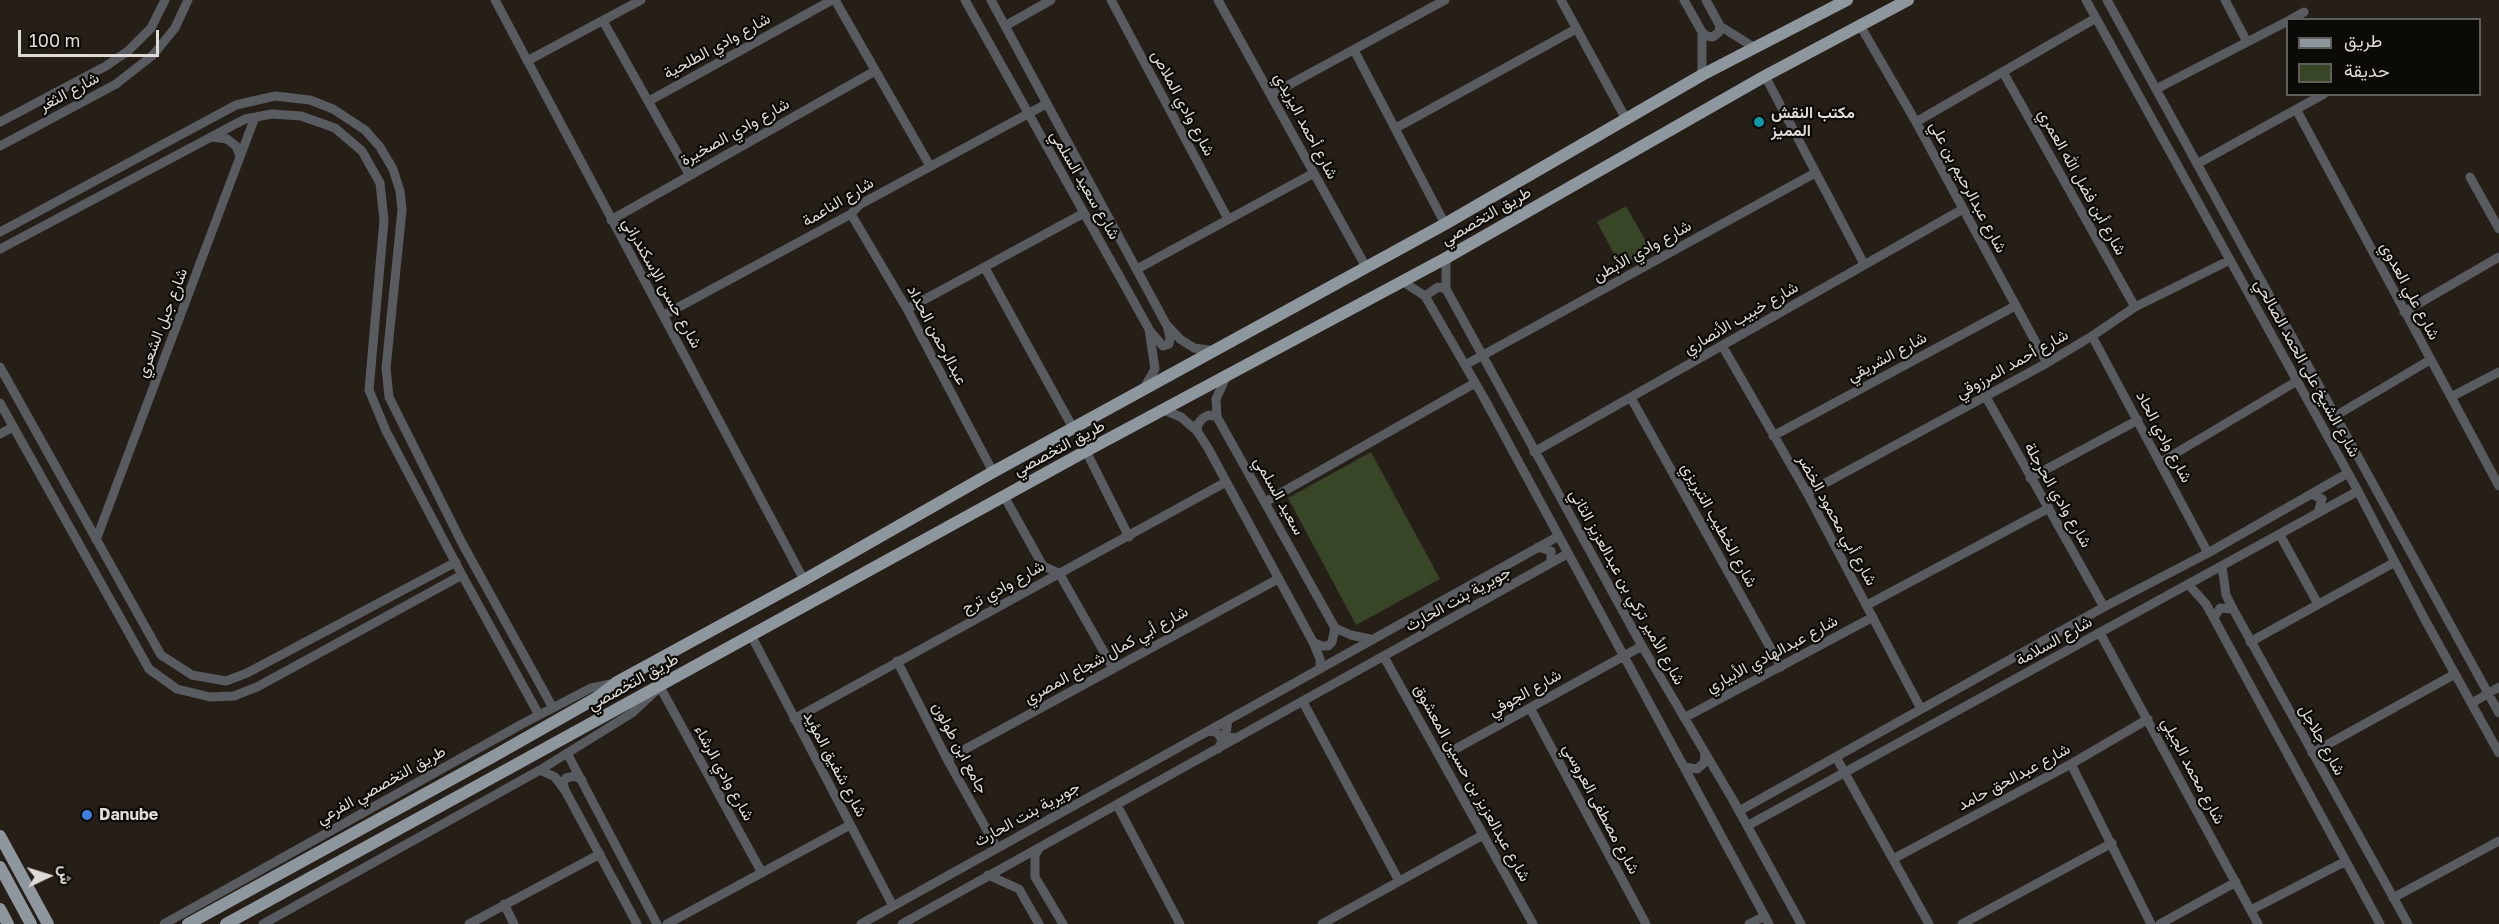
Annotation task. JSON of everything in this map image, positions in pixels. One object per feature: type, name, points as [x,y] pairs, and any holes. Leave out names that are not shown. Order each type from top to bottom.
[{"type":"main road","name":"طريق التخصصي","points":[[188,924],[494,756],[598,697],[617,682],[804,580],[993,472],[1445,224],[1702,75],[1846,0]]},
{"type":"main road","name":"طريق التخصصي","points":[[226,924],[1086,451],[1446,258],[1765,76],[1908,0]]},
{"type":"main road","points":[[0,836],[48,924]]},
{"type":"main road","points":[[0,867],[32,924]]},
{"type":"main road","points":[[0,909],[8,924]]},
{"type":"street","name":"شارع الثغر","points":[[0,122],[106,66],[128,51],[151,28],[165,0]]},
{"type":"street","name":"شارع الثغر","points":[[0,146],[116,84],[153,55],[175,28],[188,0]]},
{"type":"street","name":"شارع حسن الإسكندراني","points":[[495,0],[804,580]]},
{"type":"street","points":[[527,61],[641,0]]},
{"type":"street","points":[[833,0],[930,166]]},
{"type":"street","name":"شارع وادي الطلحية","points":[[649,101],[833,0]]},
{"type":"street","name":"شارع سعيد السلمي","points":[[965,0],[1149,329],[1155,369],[1143,390]]},
{"type":"street","name":"شارع سعيد السلمي","points":[[991,0],[1166,324],[1180,339],[1194,348],[1216,351]]},
{"type":"street","points":[[1005,26],[1051,0]]},
{"type":"street","name":"شارع وادي الملاص","points":[[1111,0],[1228,219]]},
{"type":"street","name":"شارع أحمد اليزيدي","points":[[1218,0],[1366,267]]},
{"type":"street","points":[[1272,94],[1445,0]]},
{"type":"street","points":[[1561,0],[1626,119]]},
{"type":"street","points":[[1684,0],[1702,32],[1707,36],[1713,37],[1719,32],[1720,26]]},
{"type":"street","points":[[1706,0],[1720,26],[1755,48]]},
{"type":"street","name":"شارع الشيخ على الحمد الصالحي","points":[[2086,0],[2358,491],[2424,618],[2499,753]]},
{"type":"street","name":"شارع الشيخ على الحمد الصالحي","points":[[2107,0],[2499,713]]},
{"type":"street","points":[[2225,0],[2247,42]]},
{"type":"street","points":[[2293,18],[2304,12]]},
{"type":"street","points":[[1916,122],[2096,18]]},
{"type":"street","points":[[603,21],[689,174]]},
{"type":"street","points":[[2156,89],[2286,22]]},
{"type":"street","name":"شارع عبدالرحيم بن علي","points":[[1861,27],[1916,122],[2047,363]]},
{"type":"street","points":[[1396,128],[1576,29]]},
{"type":"street","points":[[1702,32],[1702,75]]},
{"type":"street","points":[[1354,50],[1445,224]]},
{"type":"street","name":"شارع وادي الصخيرة","points":[[611,220],[875,71]]},
{"type":"street","name":"شارع أبن فضل الله العمري","points":[[2003,72],[2135,307]]},
{"type":"street","points":[[1765,76],[1864,264]]},
{"type":"street","points":[[0,232],[236,105],[275,96],[310,100],[333,109],[365,130],[380,147],[393,169],[400,191],[402,210],[386,368],[388,390],[399,420],[553,708]]},
{"type":"street","points":[[2197,164],[2320,96]]},
{"type":"street","name":"شارع الناعمة","points":[[664,315],[851,214],[859,205],[1046,104]]},
{"type":"street","points":[[327,125],[333,109]]},
{"type":"street","name":"شارع علي العدوي","points":[[2296,110],[2499,486]]},
{"type":"street","points":[[0,249],[245,119],[272,114],[301,116],[335,128],[362,151],[380,183],[384,220],[369,390],[386,431],[539,715]]},
{"type":"street","name":"شارع جبل الشعري","points":[[96,540],[255,117]]},
{"type":"street","points":[[210,137],[227,139],[236,146],[240,156]]},
{"type":"street","points":[[1137,269],[1314,173]]},
{"type":"street","name":"شارع وادي الأبطن","points":[[1465,365],[1815,173]]},
{"type":"street","points":[[2470,177],[2499,228]]},
{"type":"street","name":"شارع خبيب الأنصاري","points":[[1534,452],[1963,209]]},
{"type":"street","points":[[907,309],[1084,213]]},
{"type":"street","name":"عبدالرحمن الحداد","points":[[851,214],[907,309],[993,472]]},
{"type":"street","points":[[2404,312],[2499,257]]},
{"type":"street","name":"شارع الأمير تركي بن عبدالعزيز الثاني","points":[[1446,258],[1446,289],[1642,646],[1802,924]]},
{"type":"street","name":"شارع أحمد المرزوقي","points":[[1807,493],[2047,363],[2135,307],[2230,261]]},
{"type":"street","points":[[985,268],[1073,428]]},
{"type":"street","points":[[1402,281],[1425,296],[1484,398],[1557,537],[1767,920],[1749,924]]},
{"type":"street","points":[[1127,291],[1144,282]]},
{"type":"street","points":[[1425,296],[1438,287],[1446,289]]},
{"type":"street","name":"شارع الشريقي","points":[[1773,436],[2015,306]]},
{"type":"street","points":[[1149,329],[1163,346],[1169,344],[1170,338],[1166,324]]},
{"type":"street","name":"شارع وادي الحاد","points":[[2092,336],[2208,553]]},
{"type":"street","name":"شارع أبي محمود الخضر","points":[[1723,347],[1807,493],[1921,708]]},
{"type":"street","points":[[2337,415],[2430,360]]},
{"type":"street","points":[[0,367],[161,655],[192,675],[226,681],[247,673],[456,561]]},
{"type":"street","points":[[2451,397],[2499,372]]},
{"type":"street","points":[[1197,431],[1198,424],[1203,418],[1209,415],[1217,417],[1216,399],[1227,375]]},
{"type":"street","points":[[2161,462],[2296,381]]},
{"type":"street","points":[[1265,502],[1475,383]]},
{"type":"street","points":[[1484,398],[1497,401],[1500,398],[1499,388]]},
{"type":"street","name":"شارع وادي الحرجلة","points":[[1986,397],[2104,607]]},
{"type":"street","name":"شارع الخطيب التبريزي","points":[[1631,398],[1781,667]]},
{"type":"street","points":[[0,403],[149,669],[177,689],[210,697],[234,696],[257,687],[462,575]]},
{"type":"street","points":[[1496,420],[1498,406],[1505,405],[1512,411]]},
{"type":"street","points":[[1164,410],[1181,417],[1197,431],[1314,642],[1320,659],[1320,669]]},
{"type":"street","name":"سعيد السلمي","points":[[1217,417],[1335,628]]},
{"type":"street","points":[[2030,478],[2138,420]]},
{"type":"street","points":[[0,434],[13,427]]},
{"type":"street","points":[[1086,451],[1129,537]]},
{"type":"street","points":[[1738,811],[2104,607],[2208,553],[2348,473]]},
{"type":"street","name":"شارع وادي ترج","points":[[794,719],[1226,482]]},
{"type":"street","name":"شارع السلامة","points":[[1747,826],[2358,491]]},
{"type":"street","points":[[2311,494],[2322,499],[2319,513]]},
{"type":"street","points":[[1004,496],[1043,566],[1059,573],[1113,668]]},
{"type":"street","points":[[1867,605],[2049,508]]},
{"type":"street","points":[[438,529],[452,522]]},
{"type":"street","points":[[2280,535],[2318,604]]},
{"type":"street","name":"جويرية بنت الحارث","points":[[861,924],[1557,537]]},
{"type":"street","points":[[1538,547],[1551,551],[1551,564]]},
{"type":"street","name":"جويرية بنت الحارث","points":[[902,924],[988,874],[1117,805],[1567,554]]},
{"type":"street","points":[[2250,642],[2395,562]]},
{"type":"street","name":"شارع جلاجل","points":[[2222,566],[2226,595],[2250,642],[2408,924]]},
{"type":"street","name":"شارع أبي كمال شجاع المصري","points":[[947,759],[1278,579]]},
{"type":"street","points":[[2188,584],[2206,604],[2214,618],[2344,862],[2380,924]]},
{"type":"street","points":[[2424,618],[2441,607]]},
{"type":"street","points":[[2214,618],[2220,608],[2233,609]]},
{"type":"street","name":"شارع عبدالهادي الأبياري","points":[[1684,718],[1873,617]]},
{"type":"street","points":[[1314,642],[1328,646],[1332,642],[1335,628],[1351,635],[1370,639]]},
{"type":"street","name":"شارع محمد الجيلي","points":[[2100,633],[2258,924]]},
{"type":"street","name":"شارع شفيق المؤيد","points":[[751,635],[893,906]]},
{"type":"street","points":[[505,654],[519,646]]},
{"type":"street","name":"شارع الجوفي","points":[[1441,757],[1642,646]]},
{"type":"street","name":"شارع عبدالعزيز بن حسين المعشوق","points":[[1384,657],[1533,924]]},
{"type":"street","name":"جامع ابن طولون","points":[[897,661],[947,759],[997,848]]},
{"type":"street","points":[[2312,753],[2455,674]]},
{"type":"street","name":"طريق التخصصي الفرعي","points":[[164,924],[539,715],[591,688],[617,682]]},
{"type":"street","points":[[266,923],[540,770],[632,713],[660,687]]},
{"type":"street","name":"شارع وادي الرشاء","points":[[660,687],[762,873]]},
{"type":"street","points":[[2472,703],[2499,687]]},
{"type":"street","points":[[1303,702],[1399,881]]},
{"type":"street","name":"شارع مصطفى العروسي","points":[[1530,708],[1646,924]]},
{"type":"street","name":"شارع عبدالحق حامد","points":[[1893,860],[2071,764],[2148,719]]},
{"type":"street","points":[[1228,720],[1226,733],[1228,737],[1237,738]]},
{"type":"street","points":[[1208,731],[1216,732],[1220,736],[1222,741],[1218,749]]},
{"type":"street","points":[[1685,767],[1692,769],[1700,767],[1704,763],[1705,752]]},
{"type":"street","points":[[567,753],[657,924]]},
{"type":"street","points":[[1836,756],[1929,924]]},
{"type":"street","points":[[2071,764],[2151,924]]},
{"type":"street","points":[[540,770],[555,777],[566,792],[637,924]]},
{"type":"street","points":[[566,792],[563,783],[566,778],[575,776],[582,780]]},
{"type":"street","points":[[1754,803],[1752,814],[1765,817]]},
{"type":"street","points":[[1117,805],[1180,924]]},
{"type":"street","points":[[667,924],[850,825]]},
{"type":"street","points":[[1322,924],[1483,835]]},
{"type":"street","points":[[2393,898],[2499,841]]},
{"type":"street","points":[[1962,924],[2112,843]]},
{"type":"street","points":[[1040,847],[1035,855],[1035,877],[1063,924]]},
{"type":"street","points":[[469,924],[600,854]]},
{"type":"street","points":[[2250,910],[2344,862]]},
{"type":"street","points":[[988,874],[1019,889],[1040,924]]},
{"type":"street","points":[[2160,924],[2235,882]]},
{"type":"street","points":[[504,904],[514,924]]},
{"type":"green space","points":[[1626,206],[1651,250],[1621,267],[1597,222]]},
{"type":"green space","points":[[1371,452],[1440,579],[1356,625],[1288,498]]},
{"type":"place","name":"مكتب النقش المميز","points":[[1759,122]]},
{"type":"place","name":"Danube","points":[[87,815]]}]
